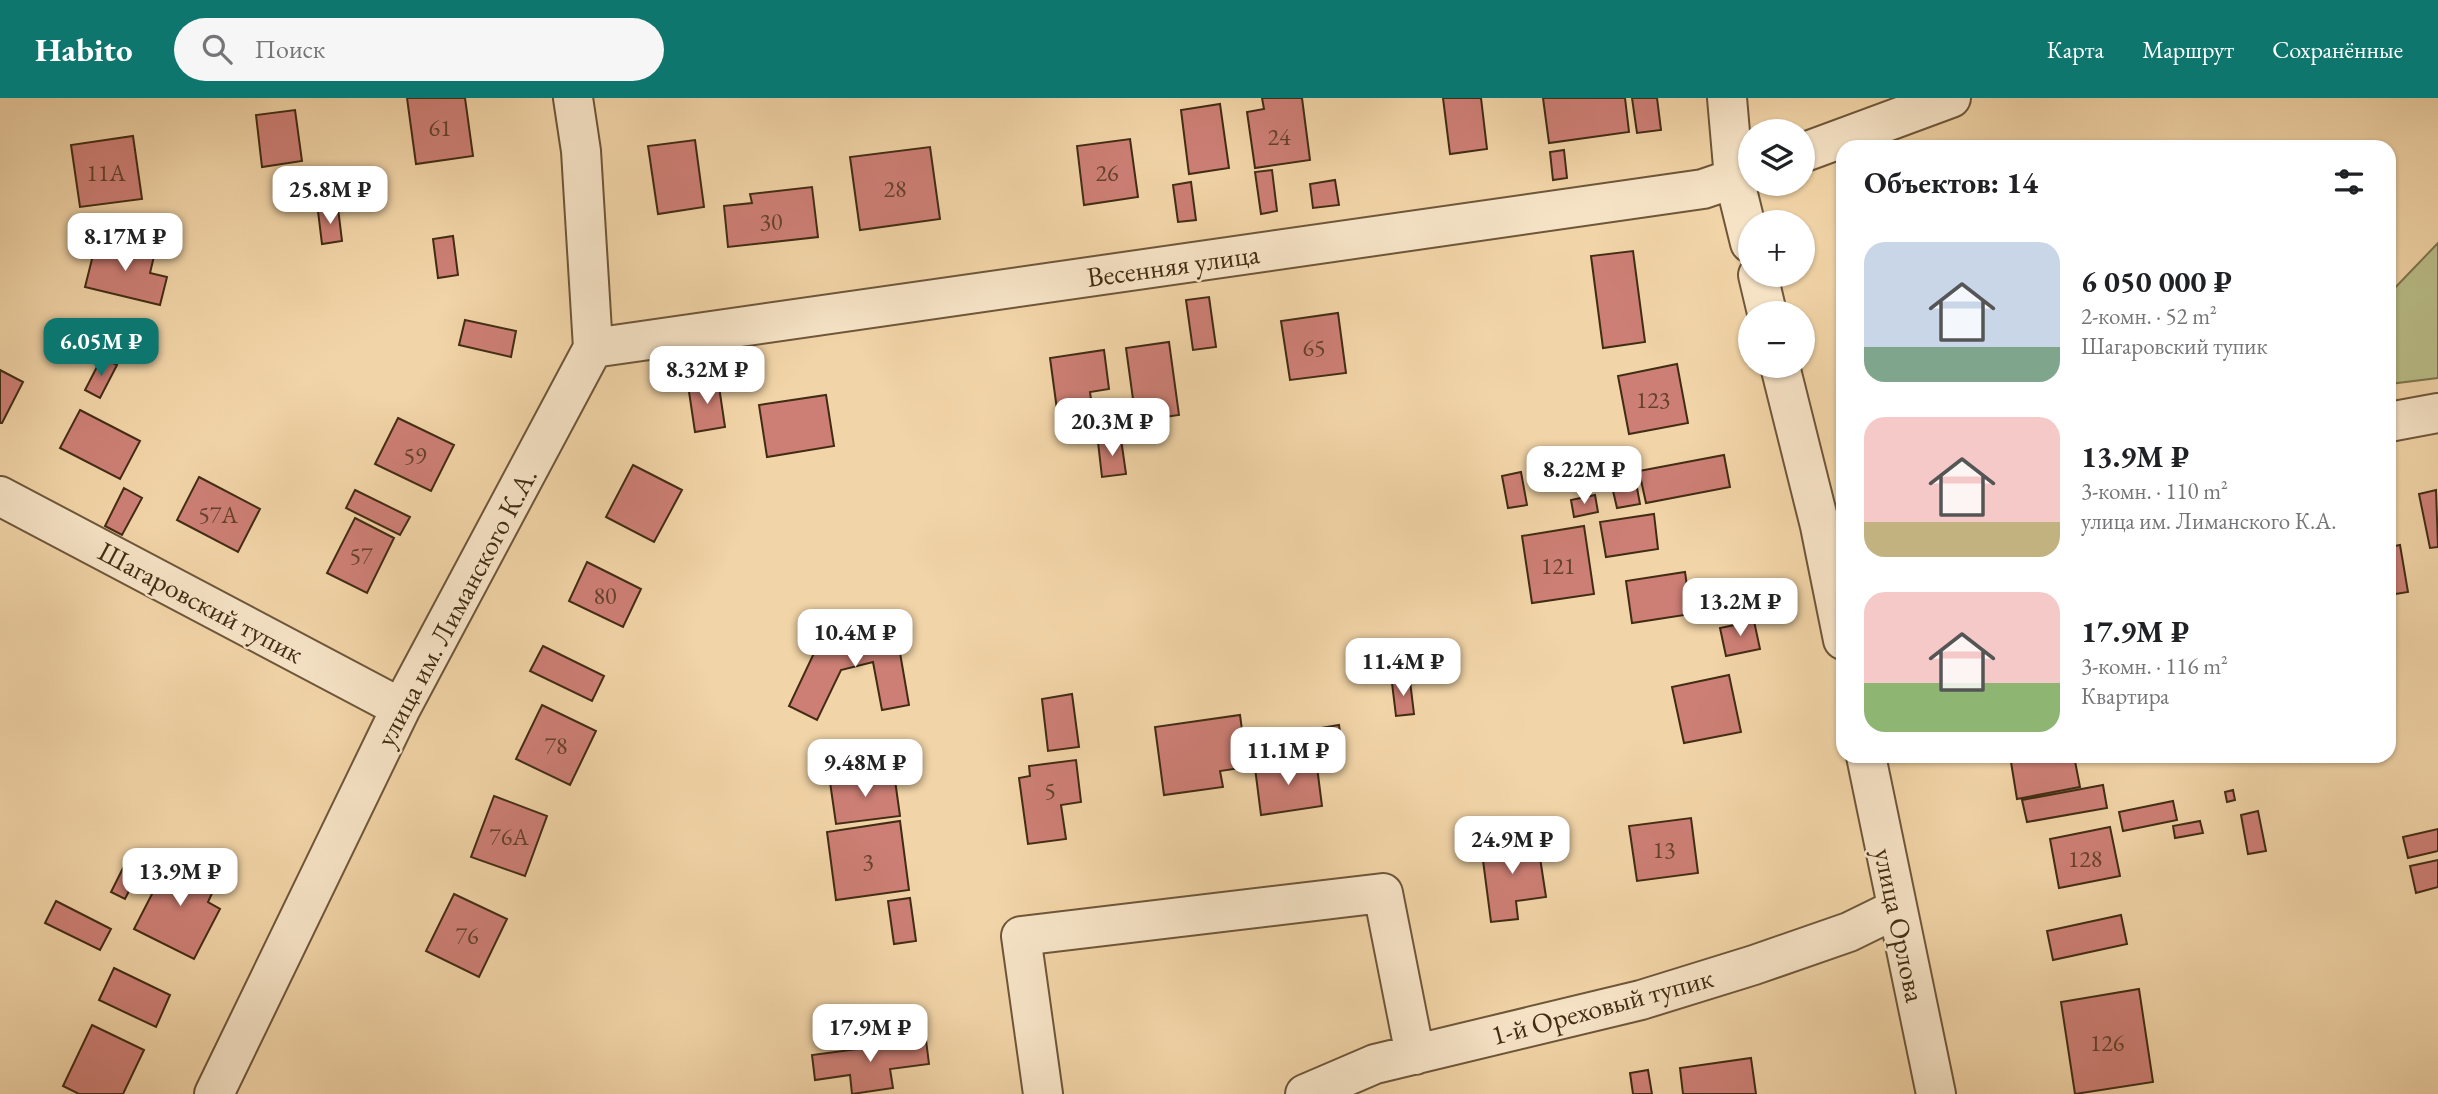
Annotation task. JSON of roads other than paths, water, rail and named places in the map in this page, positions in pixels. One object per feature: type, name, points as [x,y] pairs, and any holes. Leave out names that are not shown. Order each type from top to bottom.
[{"type":"street","points":[[573,98],[580,151],[593,348]]},
{"type":"street","points":[[1727,98],[1738,155]]},
{"type":"street","points":[[1837,140],[1951,98]]},
{"type":"street","points":[[1815,148],[1836,140]]},
{"type":"street","name":"Весенняя улица","points":[[593,348],[1703,189],[1738,177]]},
{"type":"street","name":"улица им. Лиманского К.А.","points":[[214,1094],[401,708],[593,348]]},
{"type":"street","points":[[1784,378],[1831,524],[1836,572]]},
{"type":"street","points":[[2396,421],[2438,413]]},
{"type":"street","name":"Шагаровский тупик","points":[[0,496],[401,708]]},
{"type":"street","name":"улица Орлова","points":[[1867,763],[1936,1094]]},
{"type":"street","points":[[1043,1094],[1021,936],[1383,893],[1415,1055]]},
{"type":"street","name":"1-й Ореховый тупик","points":[[1305,1094],[1375,1064],[1641,1000],[1755,965],[1849,932],[1896,909]]}]
